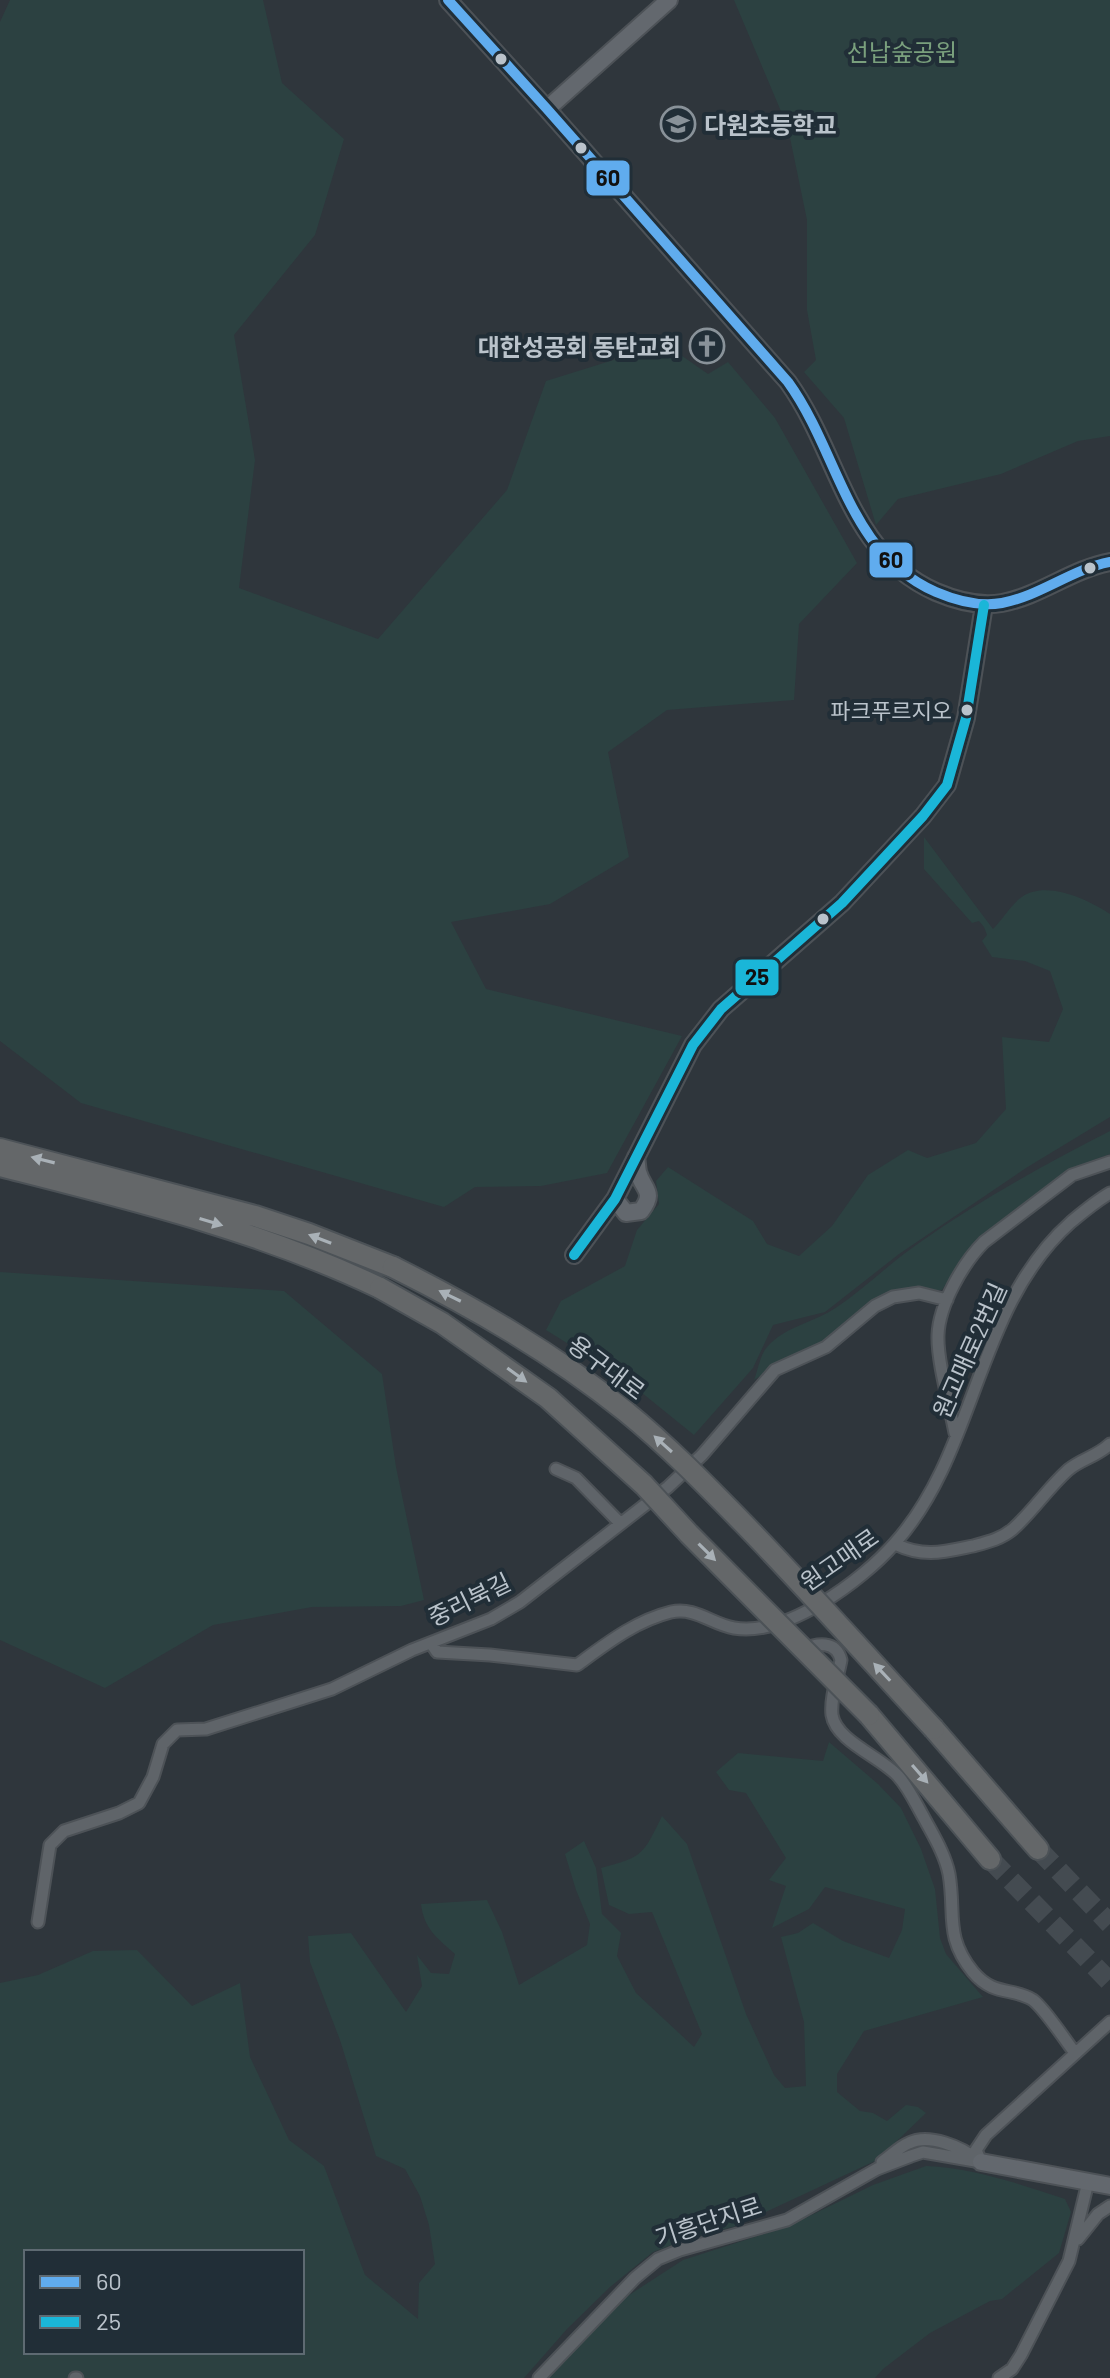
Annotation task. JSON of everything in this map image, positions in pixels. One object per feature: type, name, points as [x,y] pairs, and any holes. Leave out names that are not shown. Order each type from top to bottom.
[{"type":"highway","name":"용구대로","points":[[0,1149],[255,1216],[393,1267],[466,1304],[567,1368],[637,1421],[695,1474],[934,1729],[1038,1849]]},
{"type":"highway","points":[[0,1166],[222,1225],[325,1263],[380,1288],[442,1323],[548,1398],[644,1485],[869,1715],[990,1859]]},
{"type":"street","points":[[448,0],[788,382],[814,423],[863,529],[880,552],[903,574],[945,596],[984,605],[1029,596],[1083,570],[1110,562]]},
{"type":"street","points":[[547,109],[669,0]]},
{"type":"street","points":[[574,1255],[615,1199],[693,1045],[721,1009],[842,903],[923,816],[947,785],[966,718],[984,605]]},
{"type":"street","points":[[615,1199],[626,1213],[641,1211],[647,1202],[648,1189],[638,1175],[636,1156]]},
{"type":"street","points":[[955,1436],[938,1336],[947,1300],[973,1253],[1072,1175],[1110,1162]]},
{"type":"street","name":"원고매로2번길","points":[[895,1544],[932,1491],[1001,1321],[1030,1270],[1056,1235],[1110,1193]]},
{"type":"street","name":"중리북길","points":[[38,1922],[50,1845],[64,1831],[139,1803],[153,1777],[163,1744],[177,1730],[206,1729],[332,1689],[520,1602],[668,1487],[702,1455],[775,1370],[826,1347],[875,1306],[893,1297],[919,1293],[947,1300]]},
{"type":"street","name":"원고매로","points":[[431,1643],[437,1652],[577,1665],[631,1627],[670,1612],[692,1611],[732,1628],[751,1629],[783,1622],[832,1596],[869,1569],[895,1544],[916,1552],[947,1553],[1001,1538],[1067,1471],[1101,1453],[1110,1444]]},
{"type":"street","points":[[556,1469],[576,1478],[620,1523]]},
{"type":"street","points":[[783,1622],[782,1638],[795,1651],[819,1644],[828,1645],[840,1654],[832,1707],[834,1720],[850,1740],[896,1774],[911,1794],[946,1862],[952,1930],[966,1963],[975,1975],[993,1989],[1032,1999],[1075,2053]]},
{"type":"street","points":[[981,2162],[976,2150],[986,2135],[1110,2022]]},
{"type":"street","points":[[877,2169],[912,2141],[959,2144],[986,2135]]},
{"type":"street","points":[[948,2143],[967,2151],[981,2162]]},
{"type":"street","points":[[877,2169],[923,2152],[1110,2186]]},
{"type":"street","name":"기흥단지로","points":[[539,2378],[635,2278],[658,2259],[787,2220],[877,2169]]},
{"type":"street","points":[[999,2378],[1012,2369],[1021,2355],[1069,2261],[1088,2182]]},
{"type":"street","points":[[1073,2247],[1098,2214],[1110,2206]]},
{"type":"green space","points":[[10,0],[263,0],[282,83],[344,139],[315,235],[234,335],[255,460],[239,588],[378,639],[507,490],[546,381],[665,344],[708,374],[728,362],[775,418],[857,563],[799,624],[794,700],[667,710],[608,752],[629,857],[550,904],[451,922],[486,989],[682,1036],[607,1173],[541,1186],[475,1187],[444,1207],[81,1103],[0,1041],[0,22]]},
{"type":"green space","name":"선납숲공원","points":[[734,0],[1110,0],[1110,436],[1078,441],[1001,474],[898,499],[876,525],[844,418],[804,372],[816,360],[807,310],[807,220],[788,128]]},
{"type":"green space","points":[[924,837],[993,929],[1019,899],[1040,890],[1078,897],[1110,914],[1110,1117],[1026,1168],[899,1254],[825,1312],[773,1325],[753,1368],[694,1435],[626,1380],[546,1330],[561,1301],[625,1266],[637,1230],[659,1204],[656,1181],[668,1167],[753,1221],[767,1244],[799,1256],[832,1226],[868,1175],[908,1150],[927,1158],[976,1143],[1006,1109],[1002,1037],[1049,1042],[1063,1009],[1050,971],[1025,961],[992,957],[982,941],[987,935],[984,927],[979,921],[972,923],[924,869]]},
{"type":"green space","points":[[1110,1131],[1110,1154],[1072,1168],[990,1230],[969,1251],[942,1290],[887,1295],[832,1337],[754,1380],[763,1353],[775,1339],[837,1307],[908,1251],[965,1212]]},
{"type":"green space","points":[[0,1272],[284,1291],[382,1374],[396,1467],[424,1600],[401,1606],[312,1607],[213,1625],[105,1688],[0,1640]]},
{"type":"green space","points":[[829,1742],[878,1784],[901,1808],[921,1849],[935,1889],[940,1938],[946,1954],[983,1997],[864,2031],[837,2074],[837,2092],[860,2111],[873,2113],[887,2121],[906,2105],[918,2107],[926,2113],[877,2160],[736,2226],[653,2252],[610,2287],[567,2329],[524,2378],[0,2378],[0,1983],[38,1975],[93,1951],[137,1950],[192,2006],[240,1983],[250,2057],[289,2140],[324,2166],[365,2275],[418,2319],[419,2283],[435,2264],[429,2225],[420,2196],[405,2169],[376,2156],[340,2040],[310,1962],[308,1936],[351,1933],[406,2012],[422,1986],[417,1955],[431,1973],[449,1974],[455,1954],[428,1927],[421,1904],[487,1900],[502,1932],[519,1985],[587,1945],[590,1924],[565,1854],[584,1841],[596,1868],[602,1914],[621,1933],[617,1956],[636,1993],[694,2047],[702,2034],[652,1912],[629,1914],[609,1905],[601,1868],[626,1861],[640,1852],[662,1816],[687,1844],[746,2014],[774,2075],[785,2088],[806,2086],[804,2022],[781,1937],[798,1933],[813,1923],[843,1941],[889,1958],[902,1930],[905,1909],[825,1887],[809,1909],[772,1928],[786,1886],[769,1880],[786,1858],[746,1793],[729,1790],[716,1772],[738,1753],[823,1761]]},
{"type":"green space","points":[[926,2166],[979,2173],[1031,2188],[1065,2199],[1071,2212],[1059,2253],[1002,2299],[990,2301],[930,2333],[875,2378],[548,2378],[620,2301],[683,2260],[789,2226],[873,2185]]},
{"type":"tunnel","points":[[1038,1849],[1110,1924]]},
{"type":"tunnel","points":[[990,1859],[1110,1982]]},
{"type":"transit line","name":"60","points":[[448,0],[788,382],[806,410],[864,527],[883,553],[906,575],[952,598],[993,604],[1030,595],[1082,570],[1110,562]]},
{"type":"transit line","name":"25","points":[[574,1255],[615,1199],[693,1045],[721,1009],[842,903],[923,816],[947,785],[966,718],[984,605]]},
{"type":"place","name":"다원초등학교","points":[[678,124]]},
{"type":"place","name":"대한성공회 동탄교회","points":[[707,346]]},
{"type":"place","name":"파크푸르지오","points":[[967,710]]}]
